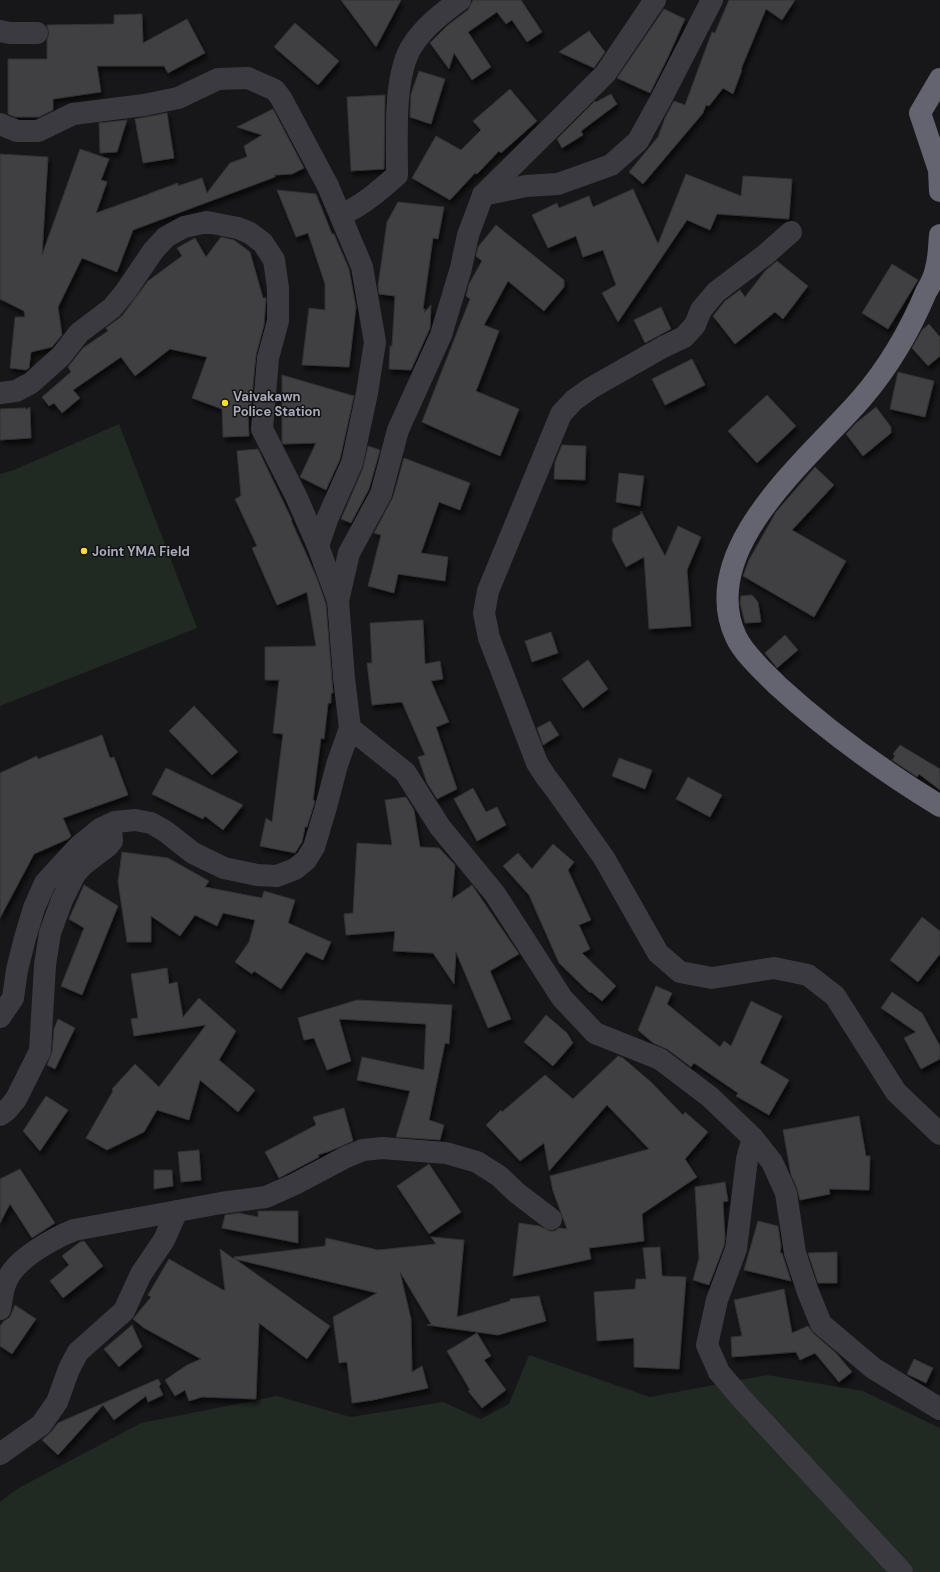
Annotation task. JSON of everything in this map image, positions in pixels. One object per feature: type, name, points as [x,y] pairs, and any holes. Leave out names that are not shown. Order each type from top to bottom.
[{"type":"highway","points":[[940,79],[920,113],[939,170],[940,190]]},
{"type":"highway","points":[[940,235],[936,270],[917,314],[891,358],[861,399],[783,483],[748,531],[734,560],[727,588],[728,613],[736,638],[757,667],[797,704],[838,736],[904,784],[940,806]]},
{"type":"street","points":[[341,215],[356,208],[397,175],[398,87],[404,66],[411,47],[424,30],[442,12],[460,0]]},
{"type":"street","points":[[338,601],[349,553],[381,494],[398,430],[441,335],[461,268],[468,234],[482,195],[605,74],[655,0]]},
{"type":"street","points":[[482,195],[526,186],[558,184],[611,165],[638,141],[712,0]]},
{"type":"street","points":[[0,31],[10,33],[37,33]]},
{"type":"street","points":[[0,124],[18,131],[38,131],[73,114],[144,105],[178,98],[218,79],[248,78],[275,90],[281,98],[328,186],[362,267],[375,342],[368,393],[352,463],[328,517],[318,546]]},
{"type":"street","points":[[0,393],[16,391],[31,383],[61,356],[79,333],[112,308],[126,291],[153,251],[166,238],[184,227],[207,222],[238,228],[250,233],[263,243],[274,260],[278,288],[278,321],[268,358],[262,429],[296,496],[318,546],[338,601],[344,678],[350,728],[337,765],[314,847],[306,860],[295,869],[277,876],[257,876],[224,868],[193,853],[165,831],[151,823],[135,820],[115,822],[100,829],[79,846],[45,883],[34,908],[25,938],[12,998],[0,1017]]},
{"type":"street","points":[[791,232],[765,255],[712,296],[701,310],[695,325],[684,337],[663,347],[591,388],[574,400],[561,414],[488,591],[484,613],[489,638],[537,763],[604,858],[658,953],[680,972],[712,978],[774,968],[808,975],[835,996],[896,1092],[940,1134]]},
{"type":"street","points":[[350,728],[405,772],[440,827],[495,894],[562,998],[595,1033],[660,1059],[710,1097],[753,1138],[772,1162],[786,1193],[795,1254],[821,1324],[873,1368],[940,1409]]},
{"type":"street","points":[[0,1115],[7,1110],[16,1098],[40,1051],[43,976],[50,933],[55,917],[75,874],[83,865],[108,846],[112,841],[111,825]]},
{"type":"street","points":[[753,1138],[747,1159],[736,1249],[717,1300],[707,1346],[719,1372],[740,1398],[902,1572]]},
{"type":"street","points":[[0,1309],[5,1282],[19,1262],[29,1254],[60,1236],[74,1230],[266,1197],[363,1150],[382,1148],[446,1153],[478,1162],[499,1176],[517,1194],[551,1219]]},
{"type":"street","points":[[0,1454],[41,1425],[57,1402],[69,1369],[78,1352],[124,1311],[141,1274],[164,1240],[178,1211]]},
{"type":"shaded area","name":"Joint YMA Field","points":[[119,424],[197,628],[0,706],[0,474],[14,470]]},
{"type":"shaded area","points":[[529,1355],[650,1397],[767,1375],[863,1391],[940,1428],[940,1572],[0,1572],[0,1502],[17,1489],[141,1423],[277,1396],[351,1417],[443,1402],[481,1419],[509,1404]]},
{"type":"building","points":[[341,0],[401,0],[376,47]]},
{"type":"building","points":[[473,0],[521,0],[542,32],[527,42],[512,20],[506,24],[497,12],[468,32],[491,67],[472,80],[454,53],[449,69],[430,43],[448,25],[468,10]]},
{"type":"building","points":[[729,0],[795,0],[782,20],[766,9],[741,69],[742,70],[733,94],[723,88],[709,106],[706,105],[703,113],[643,184],[629,172],[658,137],[665,118],[674,101],[685,105],[712,32],[715,33]]},
{"type":"building","points":[[664,9],[685,19],[650,93],[617,78]]},
{"type":"building","points":[[142,14],[143,43],[187,19],[205,53],[168,73],[164,66],[97,66],[101,92],[53,99],[53,110],[39,117],[15,117],[8,114],[8,59],[47,59],[47,40],[49,33],[47,25],[114,24],[114,15]]},
{"type":"building","points":[[295,23],[339,61],[318,85],[274,47]]},
{"type":"building","points":[[589,31],[605,52],[594,68],[559,52]]},
{"type":"building","points":[[419,71],[445,79],[431,124],[410,117],[411,94]]},
{"type":"building","points":[[510,89],[537,121],[501,153],[499,151],[477,174],[475,173],[450,200],[412,178],[436,136],[461,150],[481,130],[473,121]]},
{"type":"building","points":[[611,94],[617,104],[581,131],[583,135],[562,148],[557,139],[595,101],[596,102]]},
{"type":"building","points":[[385,95],[384,169],[351,171],[347,97]]},
{"type":"building","points":[[273,109],[304,168],[292,174],[275,175],[275,177],[133,230],[117,272],[82,258],[58,307],[62,335],[52,347],[31,352],[29,368],[26,370],[10,368],[15,317],[25,317],[24,311],[0,299],[0,154],[48,157],[42,255],[80,149],[109,159],[101,180],[107,182],[96,213],[178,183],[178,186],[202,178],[207,193],[230,163],[247,157],[244,146],[262,135],[237,127]]},
{"type":"building","points":[[167,113],[174,158],[143,163],[135,119]]},
{"type":"building","points":[[127,120],[117,152],[100,153],[99,123]]},
{"type":"building","points":[[686,174],[741,196],[743,176],[792,179],[789,219],[717,214],[710,230],[687,220],[618,322],[602,293],[616,285],[603,250],[583,257],[576,236],[548,248],[532,215],[557,203],[559,208],[589,196],[593,207],[633,189],[658,244]]},
{"type":"building","points":[[277,190],[316,194],[332,234],[334,234],[349,269],[356,307],[349,367],[302,365],[309,308],[325,310],[325,284],[308,233],[296,237]]},
{"type":"building","points":[[398,202],[444,207],[438,239],[433,238],[423,309],[425,309],[424,313],[431,305],[430,328],[411,370],[389,369],[395,296],[379,294],[378,286],[387,222]]},
{"type":"building","points":[[496,225],[564,280],[564,287],[544,311],[508,281],[484,325],[499,331],[476,391],[519,409],[500,456],[422,422],[470,299],[466,296],[469,284],[482,261],[476,256],[478,247]]},
{"type":"building","points":[[221,237],[234,240],[250,252],[263,298],[266,298],[264,325],[256,355],[251,406],[248,415],[249,436],[223,437],[222,409],[192,398],[207,357],[170,349],[135,376],[121,357],[73,390],[80,398],[62,413],[54,403],[49,406],[42,397],[71,372],[68,367],[83,348],[108,331],[106,328],[122,316],[148,281],[182,256],[177,248],[195,238],[206,257]]},
{"type":"building","points":[[777,261],[808,286],[783,319],[775,312],[735,344],[713,316],[725,301],[740,290],[745,297],[766,270]]},
{"type":"building","points":[[892,264],[918,280],[888,329],[862,313]]},
{"type":"building","points":[[661,307],[671,329],[645,343],[634,320]]},
{"type":"building","points":[[929,324],[940,337],[940,356],[928,366],[912,348],[922,330]]},
{"type":"building","points":[[692,359],[705,385],[665,405],[652,379]]},
{"type":"building","points":[[898,372],[934,381],[925,417],[890,409]]},
{"type":"building","points":[[282,375],[354,396],[340,459],[326,490],[300,477],[316,443],[283,444],[282,442]]},
{"type":"building","points":[[767,395],[796,426],[757,463],[728,431]]},
{"type":"building","points":[[30,407],[31,438],[0,440],[0,409],[26,408],[26,410]]},
{"type":"building","points":[[876,407],[891,427],[891,433],[863,456],[846,434],[856,423]]},
{"type":"building","points":[[562,445],[586,446],[585,480],[554,479],[555,462]]},
{"type":"building","points":[[368,446],[380,450],[369,489],[351,523],[341,519],[363,468]]},
{"type":"building","points":[[258,449],[292,520],[316,576],[326,604],[333,693],[331,693],[331,703],[328,703],[324,739],[321,738],[313,800],[315,801],[307,827],[305,827],[302,842],[295,853],[260,846],[266,818],[272,822],[283,734],[273,733],[279,680],[265,680],[265,647],[316,646],[307,592],[277,605],[252,548],[257,546],[235,499],[241,496],[237,451]]},
{"type":"building","points":[[404,458],[470,483],[460,510],[439,502],[421,553],[448,557],[445,581],[398,574],[394,593],[368,586],[381,535],[374,533],[393,497]]},
{"type":"building","points":[[815,467],[834,485],[792,530],[846,561],[814,617],[743,576],[749,560],[776,512]]},
{"type":"building","points":[[619,473],[644,476],[640,506],[616,502]]},
{"type":"building","points":[[641,511],[665,556],[678,526],[701,537],[687,570],[691,626],[649,629],[644,557],[626,567],[612,540],[613,529],[641,514]]},
{"type":"building","points":[[752,595],[758,602],[761,622],[745,623],[740,603],[741,596]]},
{"type":"building","points":[[423,620],[425,664],[440,661],[443,679],[431,681],[449,722],[436,727],[457,789],[437,799],[427,783],[418,757],[425,755],[402,702],[372,705],[367,663],[372,663],[370,623]]},
{"type":"building","points":[[551,632],[558,653],[532,662],[525,641]]},
{"type":"building","points":[[785,635],[798,650],[777,668],[765,653]]},
{"type":"building","points":[[588,660],[608,689],[583,708],[562,679]]},
{"type":"building","points":[[194,706],[238,752],[212,775],[169,731]]},
{"type":"building","points":[[550,721],[559,735],[543,745],[537,728]]},
{"type":"building","points":[[102,735],[110,758],[114,757],[128,795],[63,818],[71,836],[68,839],[34,854],[0,918],[0,773],[37,756],[38,759]]},
{"type":"building","points":[[900,745],[940,769],[940,790],[919,774],[917,777],[892,760],[895,756],[893,754]]},
{"type":"building","points":[[619,758],[652,770],[645,789],[612,776]]},
{"type":"building","points":[[166,768],[243,805],[223,830],[205,816],[203,819],[152,794]]},
{"type":"building","points":[[688,777],[722,795],[710,817],[676,799]]},
{"type":"building","points":[[473,788],[486,812],[497,807],[506,825],[477,841],[454,799]]},
{"type":"building","points":[[406,797],[414,810],[420,847],[439,848],[455,865],[452,899],[472,885],[519,954],[490,971],[511,1019],[488,1028],[456,952],[454,984],[433,953],[393,951],[395,931],[346,935],[344,914],[353,913],[357,843],[392,845],[385,800]]},
{"type":"building","points":[[553,844],[574,862],[568,870],[591,920],[579,925],[590,949],[582,953],[616,986],[602,1001],[591,992],[590,993],[559,963],[529,895],[503,866],[518,853],[532,869]]},
{"type":"building","points":[[122,852],[168,858],[209,881],[205,887],[262,898],[264,891],[295,900],[288,923],[331,942],[323,960],[306,952],[281,989],[254,971],[252,974],[235,962],[249,942],[255,920],[223,913],[217,926],[195,915],[180,936],[151,916],[151,942],[127,942],[118,882]]},
{"type":"building","points":[[84,885],[118,906],[82,995],[61,986],[84,928],[69,919]]},
{"type":"building","points":[[922,917],[940,931],[940,954],[918,982],[890,960]]},
{"type":"building","points":[[167,968],[169,984],[177,982],[183,1017],[199,998],[236,1031],[219,1060],[255,1090],[238,1112],[200,1080],[189,1120],[157,1110],[144,1132],[107,1150],[86,1138],[113,1091],[112,1089],[135,1064],[159,1087],[206,1025],[134,1036],[131,1019],[138,1018],[131,974]]},
{"type":"building","points":[[656,986],[672,993],[667,1004],[720,1047],[724,1041],[731,1046],[751,1001],[782,1016],[760,1063],[789,1080],[769,1115],[736,1096],[738,1093],[694,1063],[691,1067],[667,1049],[653,1043],[638,1030]]},
{"type":"building","points":[[892,992],[922,1013],[940,1046],[940,1059],[921,1069],[904,1038],[916,1032],[881,1008]]},
{"type":"building","points":[[357,1000],[452,1005],[449,1044],[445,1043],[429,1120],[444,1125],[440,1140],[396,1137],[410,1091],[357,1080],[362,1057],[424,1070],[426,1024],[339,1019],[351,1061],[327,1070],[314,1038],[304,1040],[298,1018]]},
{"type":"building","points":[[546,1015],[567,1033],[573,1043],[553,1066],[524,1042]]},
{"type":"building","points":[[58,1019],[75,1028],[55,1069],[47,1065],[52,1052],[54,1029]]},
{"type":"building","points":[[618,1056],[623,1058],[651,1082],[683,1115],[685,1112],[708,1132],[685,1159],[697,1177],[642,1214],[644,1241],[589,1248],[591,1259],[513,1276],[519,1223],[539,1226],[550,1231],[555,1231],[559,1228],[567,1229],[553,1191],[550,1176],[649,1149],[607,1105],[549,1171],[544,1143],[520,1161],[486,1125],[501,1110],[502,1112],[545,1075],[573,1099]]},
{"type":"building","points":[[46,1096],[68,1110],[40,1151],[23,1131]]},
{"type":"building","points":[[344,1108],[353,1141],[318,1155],[319,1157],[279,1178],[265,1152],[316,1125],[313,1117]]},
{"type":"building","points":[[859,1116],[866,1156],[870,1156],[869,1190],[829,1189],[830,1194],[800,1200],[797,1188],[791,1175],[783,1130]]},
{"type":"building","points":[[199,1150],[201,1180],[181,1182],[178,1152]]},
{"type":"building","points":[[429,1164],[461,1212],[429,1234],[397,1186]]},
{"type":"building","points":[[20,1169],[55,1223],[32,1238],[10,1204],[0,1223],[0,1179]]},
{"type":"building","points":[[154,1170],[172,1170],[173,1186],[154,1189]]},
{"type":"building","points":[[725,1182],[728,1201],[723,1202],[724,1246],[709,1285],[693,1280],[699,1258],[695,1187]]},
{"type":"building","points":[[258,1211],[298,1211],[298,1243],[222,1228],[225,1215],[239,1213],[258,1217]]},
{"type":"building","points":[[758,1221],[778,1226],[781,1246],[780,1253],[782,1253],[791,1281],[744,1270]]},
{"type":"building","points":[[431,1237],[464,1240],[457,1317],[510,1301],[510,1299],[539,1296],[546,1321],[498,1335],[427,1325],[431,1324],[400,1272],[411,1319],[412,1372],[422,1366],[428,1388],[352,1403],[347,1362],[339,1363],[333,1317],[377,1293],[235,1259],[330,1326],[307,1359],[259,1323],[256,1399],[202,1397],[189,1401],[185,1390],[175,1396],[165,1380],[187,1365],[201,1359],[144,1328],[133,1319],[151,1297],[148,1295],[169,1259],[225,1291],[220,1249],[234,1259],[234,1257],[325,1246],[326,1238],[378,1250],[436,1244]]},
{"type":"building","points":[[84,1241],[103,1266],[63,1298],[50,1281],[69,1265],[62,1256],[80,1242]]},
{"type":"building","points":[[660,1247],[662,1276],[686,1277],[679,1369],[634,1367],[634,1338],[597,1341],[594,1292],[635,1289],[636,1279],[646,1279],[643,1248]]},
{"type":"building","points":[[837,1252],[837,1283],[818,1283],[808,1253]]},
{"type":"building","points":[[784,1289],[792,1333],[808,1326],[813,1333],[836,1353],[852,1372],[839,1382],[815,1353],[800,1360],[796,1352],[732,1357],[731,1337],[742,1336],[734,1300]]},
{"type":"building","points":[[15,1305],[36,1319],[12,1354],[0,1346],[0,1326],[10,1317]]},
{"type":"building","points":[[132,1325],[142,1347],[119,1367],[104,1349]]},
{"type":"building","points":[[477,1333],[491,1356],[484,1360],[506,1390],[482,1408],[468,1391],[470,1390],[447,1351]]},
{"type":"building","points":[[914,1359],[933,1368],[926,1383],[907,1374]]},
{"type":"building","points":[[158,1379],[161,1384],[159,1386],[163,1395],[148,1402],[146,1396],[114,1420],[103,1405],[58,1455],[42,1440],[58,1423]]},
{"type":"place","name":"Vaivakawn Police Station","points":[[225,403]]},
{"type":"place","name":"Joint YMA Field","points":[[84,551]]}]
